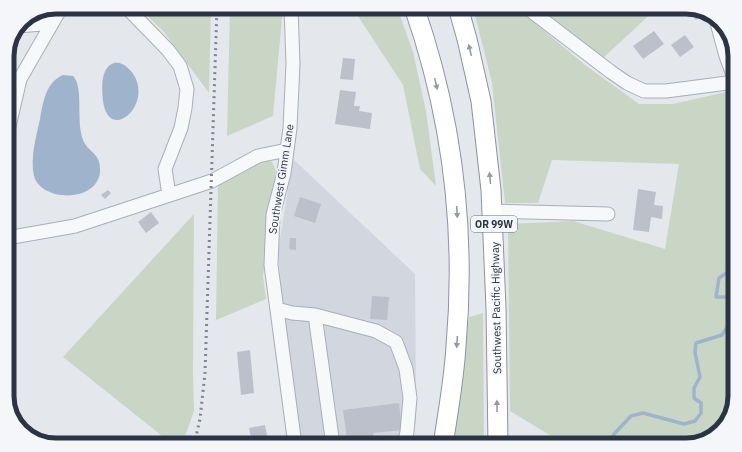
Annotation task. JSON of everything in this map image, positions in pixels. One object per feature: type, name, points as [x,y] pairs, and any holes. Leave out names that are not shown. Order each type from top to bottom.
[{"type":"highway","name":"OR 99W","points":[[416,14],[432,63],[440,99],[450,150],[456,195],[459,274],[457,338],[452,389],[444,438]]},
{"type":"highway","name":"Southwest Pacific Highway","points":[[460,14],[481,101],[493,211],[498,438]]},
{"type":"street","points":[[14,105],[20,80],[58,14]]},
{"type":"street","points":[[133,14],[168,50],[180,66],[186,89],[185,108],[181,128],[165,168],[169,195]]},
{"type":"street","name":"Southwest Gimm Lane","points":[[292,14],[292,91],[290,128],[284,173],[275,207],[272,229],[271,265],[294,438]]},
{"type":"street","points":[[535,14],[611,72],[627,83],[644,91],[666,91],[728,82]]},
{"type":"street","points":[[49,15],[52,23]]},
{"type":"street","points":[[28,25],[52,23]]},
{"type":"street","points":[[719,31],[728,62]]},
{"type":"street","points":[[14,237],[75,226],[212,181],[258,156],[287,150]]},
{"type":"street","points":[[493,211],[608,214]]},
{"type":"street","points":[[277,309],[292,313],[315,315],[376,331],[396,342],[406,369],[410,398],[406,438]]},
{"type":"street","points":[[315,315],[332,438]]},
{"type":"shaded area","points":[[293,159],[415,274],[416,420],[412,438],[299,438],[286,344],[278,251]]},
{"type":"green space","points":[[145,14],[211,14],[209,93],[164,32]]},
{"type":"green space","points":[[230,14],[282,14],[273,116],[227,136]]},
{"type":"green space","points":[[357,14],[399,14],[413,52],[426,111],[436,186],[420,169],[403,85]]},
{"type":"green space","points":[[475,14],[524,14],[585,65],[639,104],[673,104],[728,92],[728,401],[725,412],[716,426],[707,432],[691,438],[554,438],[510,411],[508,224],[573,221],[665,249],[679,164],[552,160],[538,203],[505,203],[492,83]]},
{"type":"green space","points":[[544,14],[650,14],[603,58]]},
{"type":"green space","points":[[260,160],[272,162],[276,171],[263,276],[266,299],[216,320],[218,185]]},
{"type":"green space","points":[[194,214],[194,411],[184,438],[159,438],[161,435],[63,357]]},
{"type":"green space","points":[[483,313],[484,438],[453,438],[469,317]]},
{"type":"water","points":[[114,63],[121,63],[130,70],[137,82],[138,94],[135,105],[129,114],[122,119],[114,120],[107,114],[103,101],[102,85],[106,69]]},
{"type":"water","points":[[63,75],[73,76],[77,82],[82,136],[85,144],[98,158],[100,166],[97,182],[80,194],[57,194],[47,191],[39,185],[34,176],[33,169],[34,148],[44,99],[53,82]]},
{"type":"building","points":[[690,14],[700,16],[696,20]]},
{"type":"building","points":[[654,31],[664,44],[643,59],[633,46]]},
{"type":"building","points":[[685,35],[694,47],[680,57],[671,45]]},
{"type":"building","points":[[343,58],[355,59],[353,80],[340,79]]},
{"type":"building","points":[[340,90],[356,92],[354,106],[360,106],[359,111],[372,113],[370,129],[335,124]]},
{"type":"building","points":[[638,189],[656,192],[654,205],[663,206],[662,219],[651,217],[649,232],[633,230]]},
{"type":"building","points":[[108,190],[111,193],[105,199],[101,195]]},
{"type":"building","points":[[300,197],[321,204],[315,223],[294,216]]},
{"type":"building","points":[[151,212],[159,223],[146,233],[138,222]]},
{"type":"building","points":[[290,238],[296,238],[296,250],[289,249]]},
{"type":"building","points":[[372,296],[389,297],[387,320],[370,319]]},
{"type":"building","points":[[250,350],[254,393],[241,395],[237,352]]},
{"type":"building","points":[[399,403],[402,430],[373,433],[374,438],[347,438],[343,410]]},
{"type":"building","points":[[265,425],[267,438],[251,438],[249,428]]},
{"type":"waterway","points":[[728,272],[719,278],[716,297],[728,297]]},
{"type":"waterway","points":[[612,438],[614,434],[631,416],[643,413],[684,424],[695,421],[701,413],[701,403],[694,398],[694,388],[700,377],[695,352],[696,343],[722,335],[728,326]]},
{"type":"railway","points":[[196,438],[200,419],[205,373],[217,14]]}]
